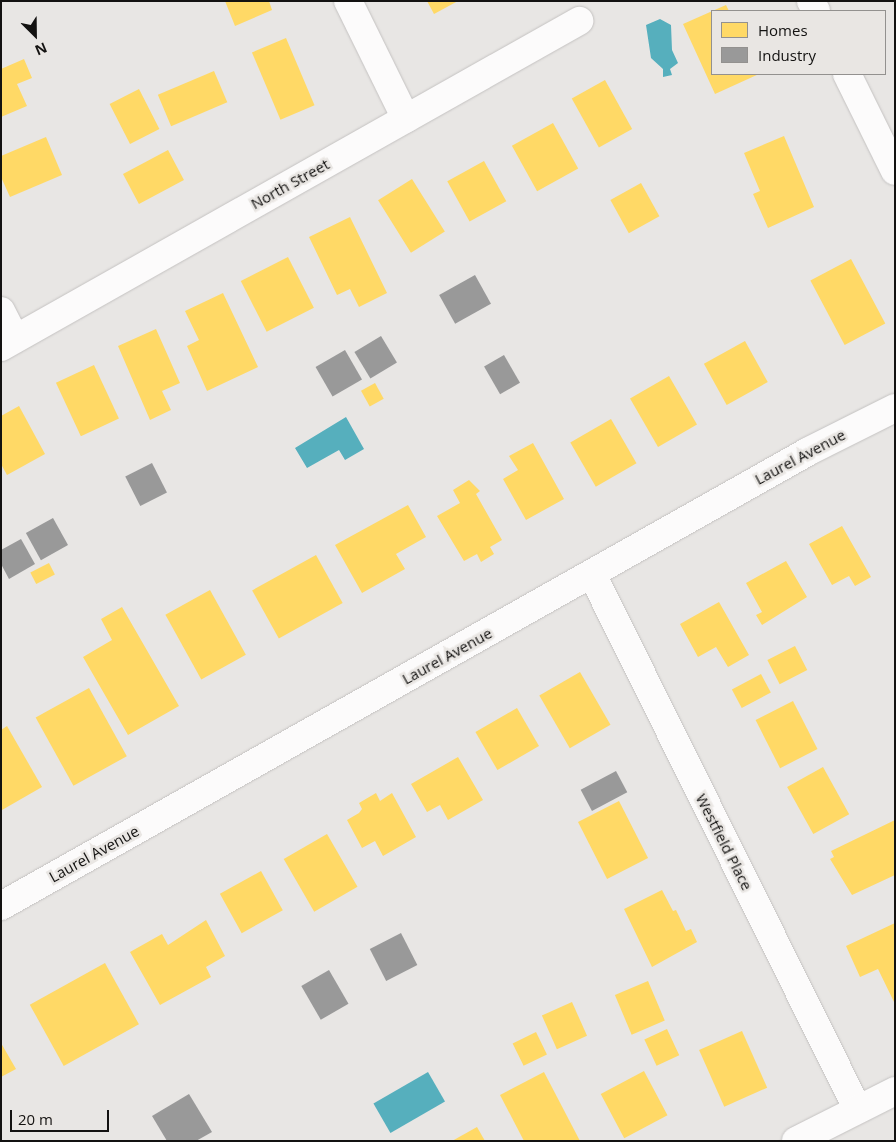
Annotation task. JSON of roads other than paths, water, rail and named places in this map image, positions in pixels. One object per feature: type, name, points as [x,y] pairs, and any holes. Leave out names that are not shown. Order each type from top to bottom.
[{"type":"street","points":[[348,1],[406,119]]},
{"type":"street","name":"North Street","points":[[8,343],[579,21]]},
{"type":"street","points":[[847,75],[895,171]]},
{"type":"street","points":[[1,311],[8,343]]},
{"type":"street","name":"Laurel Avenue","points":[[1,906],[809,451],[895,408]]},
{"type":"street","name":"Westfield Place","points":[[592,574],[858,1110]]},
{"type":"street","points":[[796,1141],[895,1091]]},
{"type":"water","points":[[660,19],[671,25],[672,50],[678,63],[670,69],[672,75],[663,77],[663,69],[651,58],[646,25]]},
{"type":"water","points":[[346,417],[364,449],[345,460],[339,450],[307,468],[295,448]]},
{"type":"water","points":[[428,1072],[445,1101],[390,1133],[373,1104]]}]
